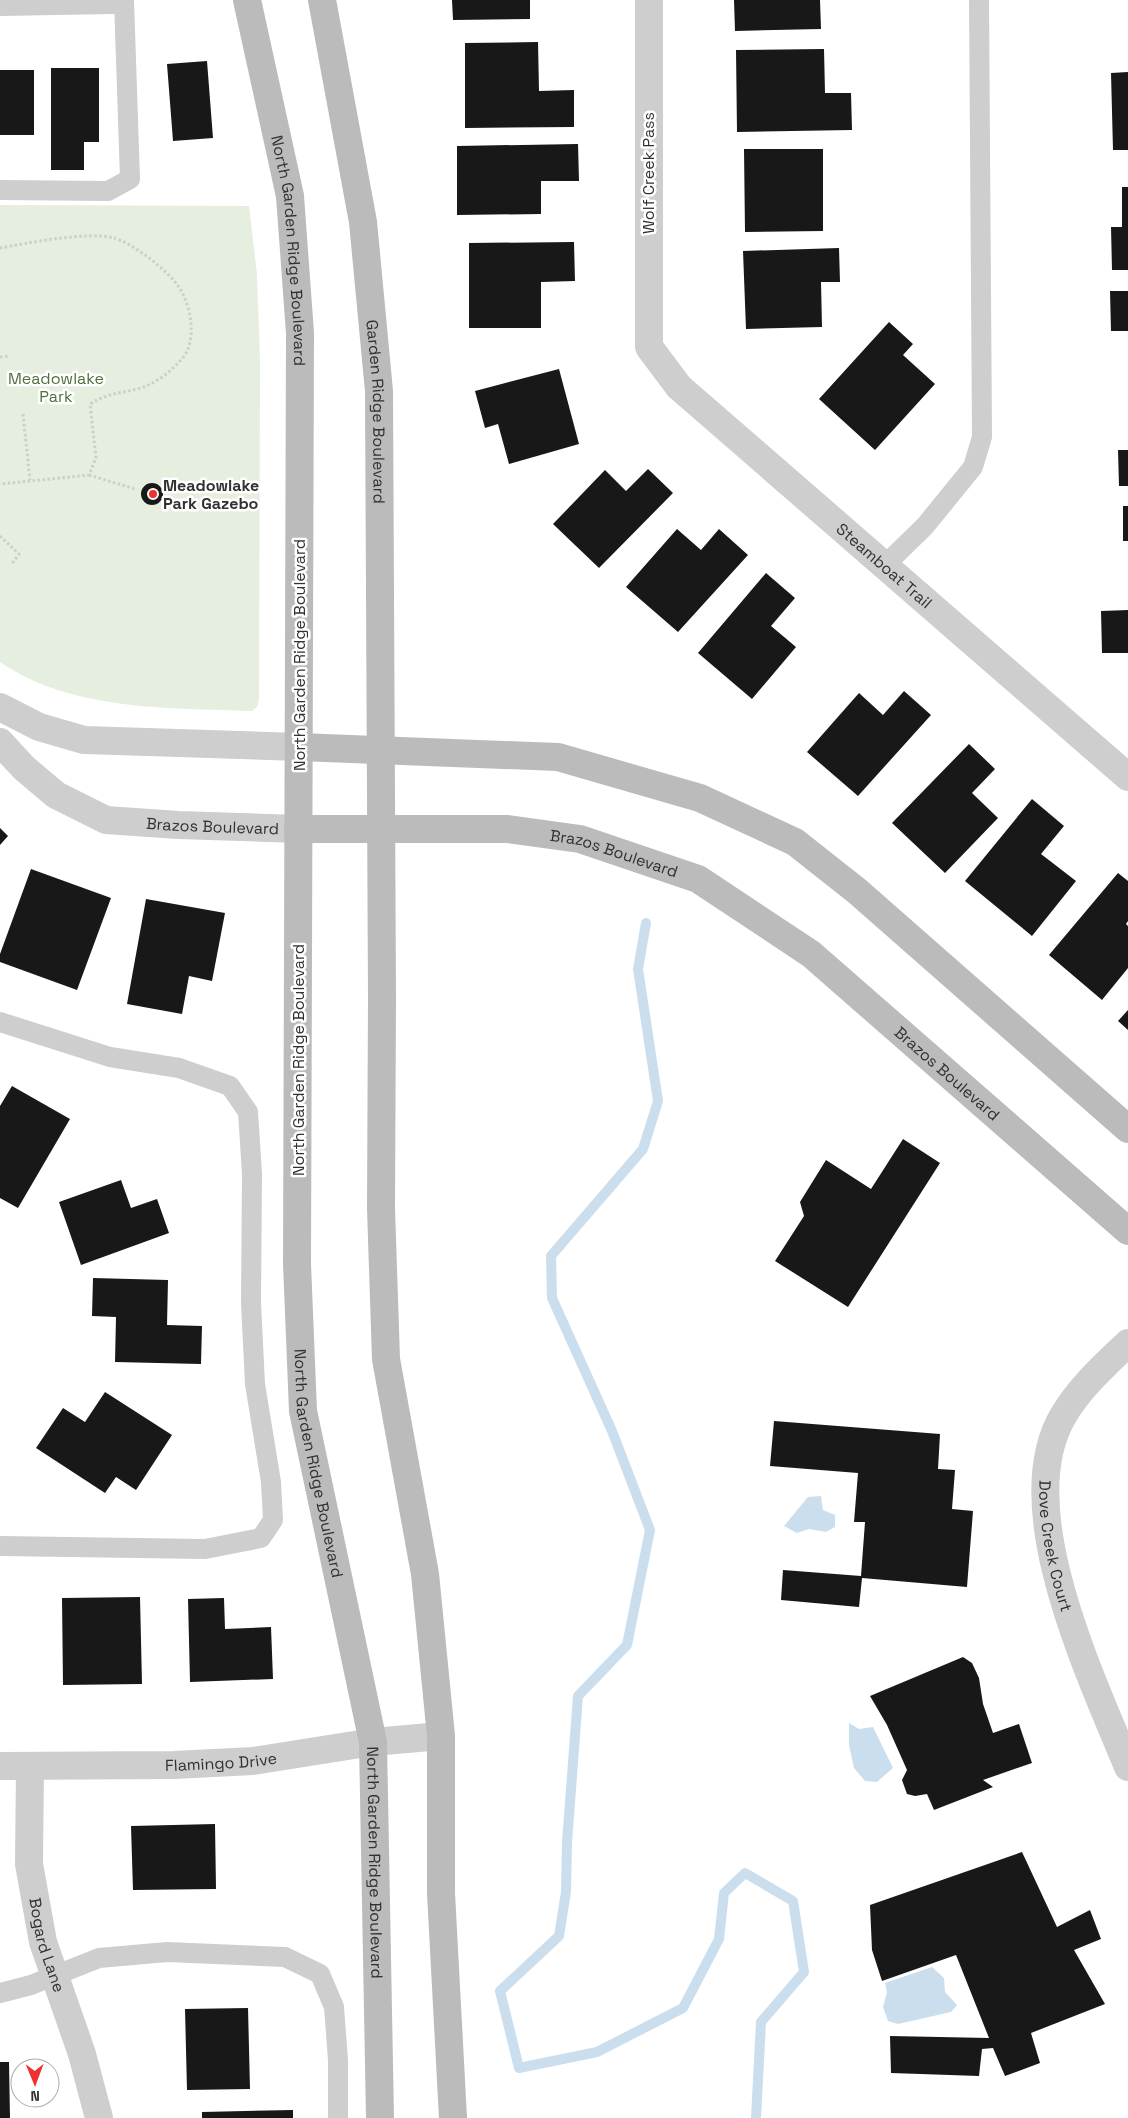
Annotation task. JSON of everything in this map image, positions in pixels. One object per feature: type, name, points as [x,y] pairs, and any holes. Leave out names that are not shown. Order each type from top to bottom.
[{"type":"main road","name":"North Garden Ridge Boulevard","points":[[247,0],[290,196],[300,333],[297,1264],[303,1411],[373,1742],[380,2118]]},
{"type":"main road","name":"Garden Ridge Boulevard","points":[[322,0],[363,222],[379,391],[380,829]]},
{"type":"main road","points":[[299,747],[558,757],[700,798],[795,842],[857,892],[1128,1129]]},
{"type":"main road","name":"Brazos Boulevard","points":[[298,829],[508,829],[580,839],[698,879],[811,954],[1128,1231]]},
{"type":"main road","points":[[380,829],[382,998],[381,1208],[386,1360],[425,1574],[441,1736],[440,1893],[453,2118]]},
{"type":"street","points":[[0,2],[113,0]]},
{"type":"street","name":"Wolf Creek Pass","points":[[649,0],[649,347]]},
{"type":"street","name":"Steamboat Trail","points":[[649,347],[679,387],[1128,777]]},
{"type":"street","points":[[0,706],[39,726],[84,740],[299,747]]},
{"type":"street","name":"Brazos Boulevard","points":[[0,742],[24,768],[56,795],[106,820],[178,825],[298,829]]},
{"type":"street","name":"Dove Creek Court","points":[[1128,1343],[1094,1376],[1063,1416],[1049,1450],[1045,1480],[1050,1552],[1062,1594],[1076,1638],[1128,1767]]},
{"type":"street","name":"Flamingo Drive","points":[[0,1766],[174,1765],[253,1760],[373,1742],[441,1736]]},
{"type":"street","name":"Bogard Lane","points":[[30,1766],[29,1864],[44,1942],[82,2054],[99,2118]]},
{"type":"lane","points":[[0,190],[108,190],[130,179],[124,0]]},
{"type":"lane","points":[[885,565],[925,526],[973,467],[982,437],[979,0]]},
{"type":"lane","points":[[0,1022],[110,1057],[179,1068],[230,1086],[248,1112],[252,1174],[251,1303],[255,1384],[271,1482],[273,1520],[261,1538],[205,1548],[0,1546]]},
{"type":"lane","points":[[0,1992],[55,1976],[99,1958],[167,1952],[285,1956],[320,1974],[334,2007],[338,2060],[338,2118]]},
{"type":"path","points":[[0,248],[73,238],[98,236],[114,238],[126,243],[152,261],[175,282],[184,296],[191,330],[189,348],[182,359],[154,382],[137,389],[114,393],[90,404],[96,458],[89,475]]},
{"type":"path","points":[[0,357],[10,356]]},
{"type":"path","points":[[23,414],[30,480]]},
{"type":"path","points":[[0,484],[89,475],[134,489]]},
{"type":"path","points":[[0,536],[19,554],[11,565]]},
{"type":"green space","name":"Meadowlake Park","points":[[0,205],[249,206],[257,274],[260,360],[259,700],[257,707],[252,711],[155,707],[121,704],[89,698],[58,690],[28,678],[0,662]]},
{"type":"water","points":[[821,1496],[823,1510],[835,1515],[835,1527],[826,1532],[809,1529],[797,1533],[784,1526],[808,1497]]},
{"type":"water","points":[[849,1723],[859,1729],[873,1727],[893,1768],[877,1782],[865,1781],[854,1768],[849,1745]]},
{"type":"water","points":[[932,1967],[944,1978],[945,1992],[957,2005],[951,2012],[898,2024],[888,2021],[883,2007],[887,1992],[885,1983]]},
{"type":"building","points":[[452,0],[530,0],[530,19],[453,20]]},
{"type":"building","points":[[734,0],[820,0],[821,29],[735,31]]},
{"type":"building","points":[[538,42],[539,91],[574,90],[574,127],[465,128],[465,43]]},
{"type":"building","points":[[824,49],[825,93],[851,93],[852,130],[737,132],[736,50]]},
{"type":"building","points":[[207,61],[213,138],[173,141],[167,64]]},
{"type":"building","points":[[51,68],[99,68],[99,142],[84,142],[84,170],[51,170]]},
{"type":"building","points":[[0,70],[34,70],[34,135],[0,135]]},
{"type":"building","points":[[1128,72],[1128,150],[1113,150],[1111,73]]},
{"type":"building","points":[[578,144],[579,181],[541,181],[541,214],[457,215],[457,146]]},
{"type":"building","points":[[744,149],[823,149],[823,231],[745,232]]},
{"type":"building","points":[[1122,187],[1128,187],[1128,270],[1112,270],[1111,227],[1122,227]]},
{"type":"building","points":[[574,242],[575,281],[541,282],[541,328],[469,328],[469,243]]},
{"type":"building","points":[[839,248],[840,282],[821,282],[822,327],[746,329],[743,251]]},
{"type":"building","points":[[1110,291],[1128,291],[1128,331],[1111,331]]},
{"type":"building","points":[[889,322],[913,344],[903,355],[935,384],[875,450],[819,399]]},
{"type":"building","points":[[559,369],[579,444],[509,464],[498,424],[485,428],[475,391]]},
{"type":"building","points":[[1118,450],[1128,450],[1128,486],[1119,486]]},
{"type":"building","points":[[648,469],[673,493],[599,568],[553,524],[605,470],[626,491]]},
{"type":"building","name":"Meadowlake Park Gazebo","points":[[152,483],[160,486],[163,494],[160,502],[152,505],[144,502],[141,494],[144,486]]},
{"type":"building","points":[[1123,506],[1128,506],[1128,541],[1123,541]]},
{"type":"building","points":[[677,529],[701,550],[719,529],[748,555],[678,632],[626,587]]},
{"type":"building","points":[[766,573],[795,598],[771,626],[796,647],[752,699],[698,653]]},
{"type":"building","points":[[1128,610],[1128,653],[1102,653],[1101,611]]},
{"type":"building","points":[[904,691],[931,715],[858,796],[807,752],[859,693],[883,715]]},
{"type":"building","points":[[969,744],[995,769],[972,793],[998,818],[945,873],[892,823]]},
{"type":"building","points":[[1032,799],[1064,826],[1041,854],[1076,881],[1032,936],[965,881]]},
{"type":"building","points":[[0,828],[8,836],[0,845]]},
{"type":"building","points":[[31,869],[111,898],[77,990],[0,962],[0,954]]},
{"type":"building","points":[[1118,873],[1128,881],[1128,921],[1126,924],[1128,926],[1128,968],[1102,1000],[1049,955]]},
{"type":"building","points":[[146,899],[225,913],[212,981],[189,976],[182,1014],[127,1004]]},
{"type":"building","points":[[1128,1010],[1128,1030],[1118,1021]]},
{"type":"building","points":[[12,1086],[70,1119],[18,1208],[0,1198],[0,1106]]},
{"type":"building","points":[[903,1139],[940,1163],[848,1307],[775,1261],[804,1216],[800,1202],[826,1160],[871,1189]]},
{"type":"building","points":[[121,1180],[131,1208],[157,1199],[169,1233],[81,1265],[59,1202]]},
{"type":"building","points":[[93,1278],[168,1280],[167,1325],[202,1326],[201,1364],[115,1362],[116,1317],[92,1316]]},
{"type":"building","points":[[105,1392],[172,1435],[136,1490],[116,1477],[105,1493],[36,1448],[63,1408],[85,1422]]},
{"type":"building","points":[[774,1421],[940,1434],[938,1469],[955,1470],[952,1509],[973,1511],[967,1587],[862,1578],[859,1607],[781,1600],[783,1570],[861,1576],[865,1522],[854,1522],[858,1473],[770,1466]]},
{"type":"building","points":[[140,1597],[142,1684],[63,1685],[62,1598]]},
{"type":"building","points":[[224,1598],[225,1629],[271,1627],[273,1679],[190,1682],[188,1599]]},
{"type":"building","points":[[963,1657],[972,1663],[979,1678],[983,1704],[993,1733],[1019,1724],[1032,1763],[983,1780],[993,1787],[934,1810],[927,1794],[915,1796],[907,1794],[902,1780],[907,1770],[887,1725],[870,1696]]},
{"type":"building","points":[[215,1824],[216,1889],[133,1890],[131,1826]]},
{"type":"building","points":[[1022,1852],[1057,1927],[1090,1910],[1101,1939],[1074,1950],[1105,2004],[1031,2033],[1040,2063],[1005,2076],[993,2048],[982,2049],[979,2076],[891,2073],[890,2036],[989,2038],[956,1955],[882,1981],[872,1950],[870,1905]]},
{"type":"building","points":[[248,2008],[250,2089],[187,2090],[185,2009]]},
{"type":"building","points":[[0,2062],[9,2062],[10,2118],[0,2118]]},
{"type":"building","points":[[293,2110],[293,2118],[202,2118],[202,2112]]},
{"type":"waterway","points":[[646,923],[638,969],[658,1101],[643,1149],[551,1256],[552,1298],[612,1431],[650,1530],[627,1645],[578,1696],[567,1842],[566,1892],[559,1936],[500,1991],[519,2068],[597,2052],[683,2008],[719,1939],[724,1893],[745,1873],[793,1901],[804,1972],[761,2022],[756,2118]]},
{"type":"place","name":"Meadowlake Park Gazebo","points":[[153,494]]}]
